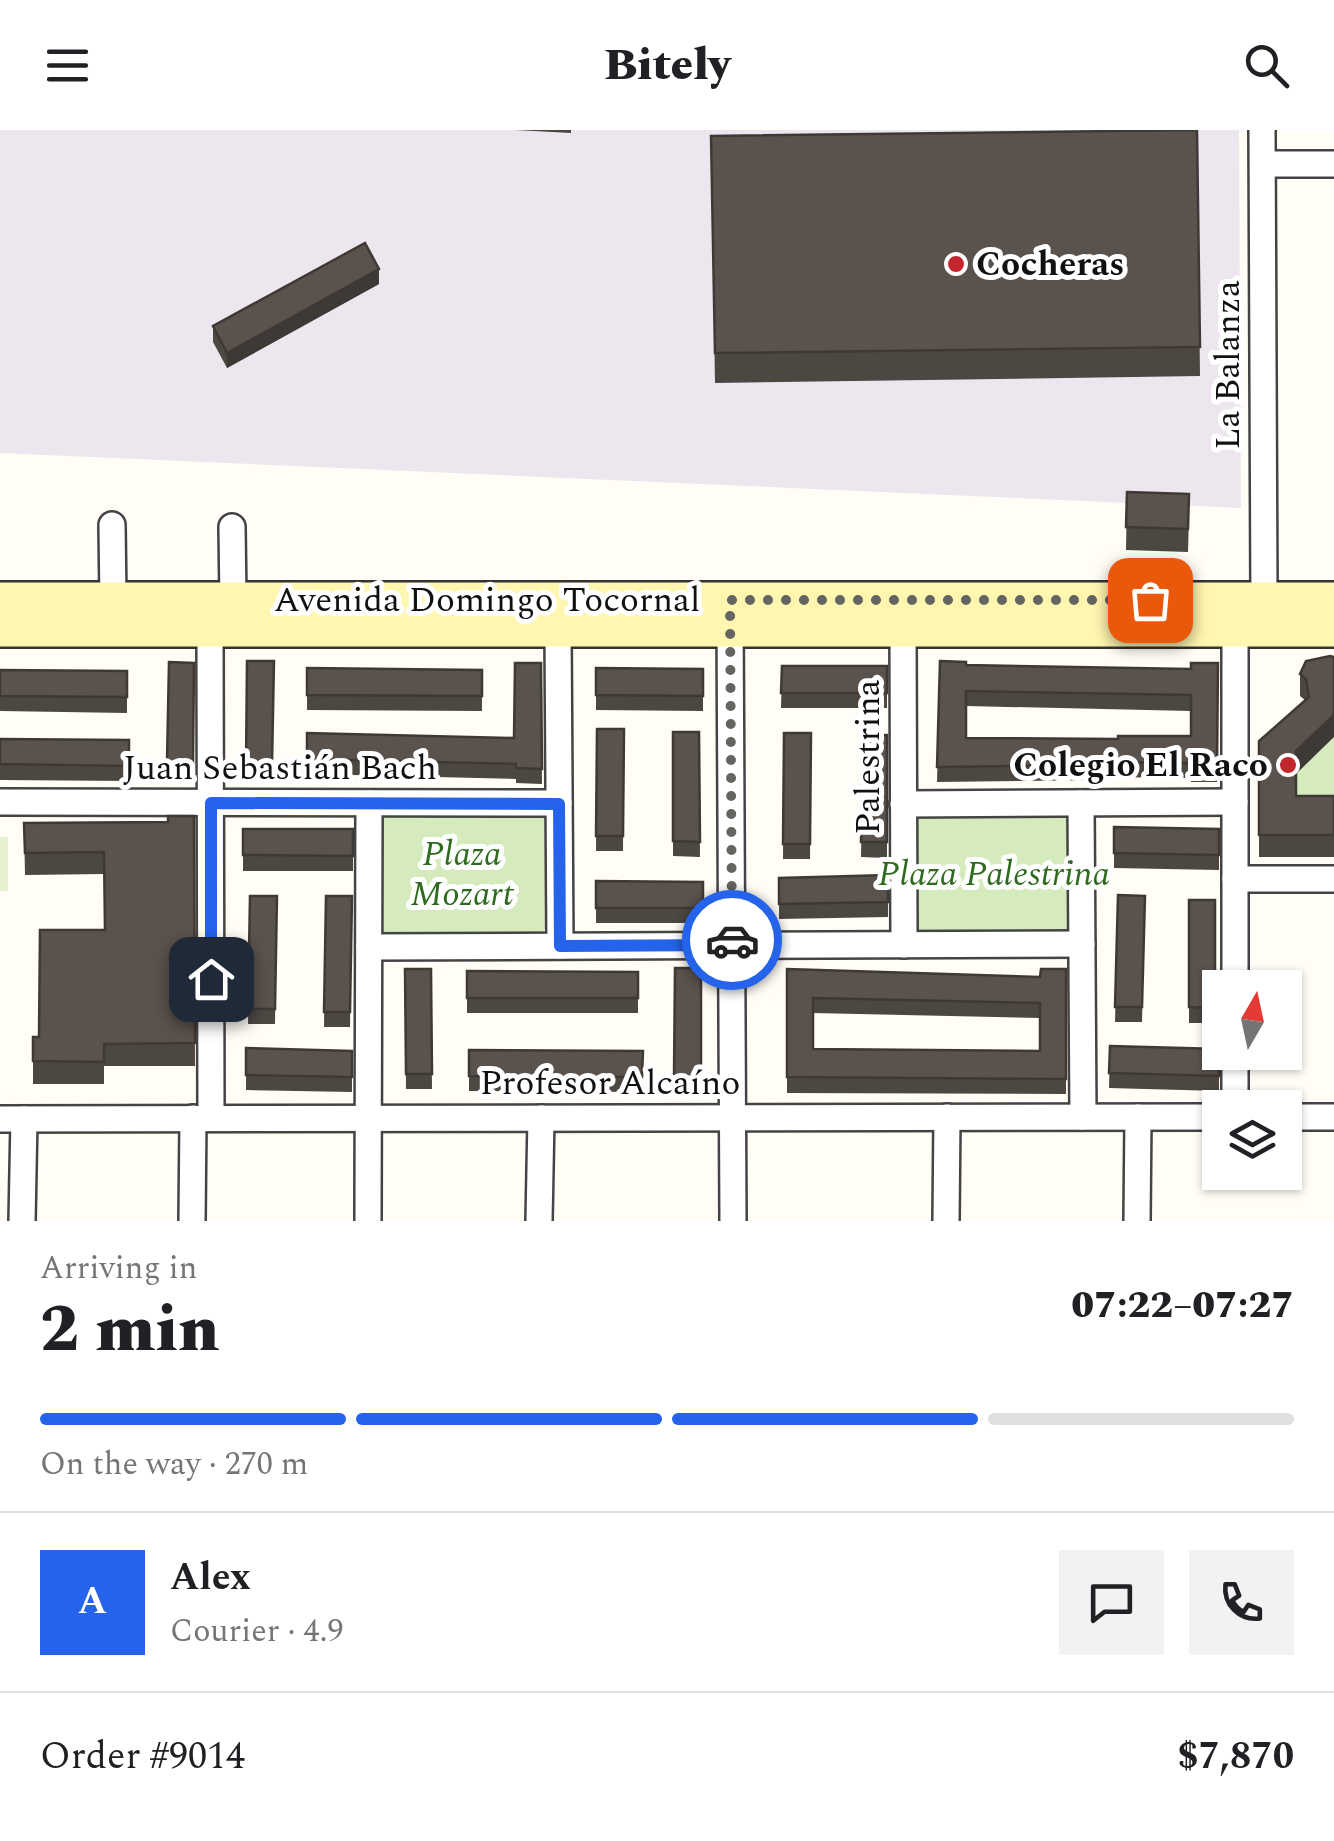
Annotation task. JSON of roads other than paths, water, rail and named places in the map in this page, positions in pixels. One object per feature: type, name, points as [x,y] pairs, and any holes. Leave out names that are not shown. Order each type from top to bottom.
[{"type":"main road","name":"Avenida Domingo Tocornal","points":[[0,600],[233,600],[730,615],[902,629],[1334,629]]},
{"type":"main road","name":"Avenida Domingo Tocornal","points":[[0,629],[558,629],[730,615],[1334,600]]},
{"type":"street","name":"La Balanza","points":[[1262,130],[1264,600]]},
{"type":"street","points":[[1262,164],[1334,164]]},
{"type":"street","points":[[112,526],[112,600]]},
{"type":"street","points":[[232,527],[233,600]]},
{"type":"street","points":[[730,615],[732,1221]]},
{"type":"street","points":[[1235,628],[1236,970]]},
{"type":"street","points":[[192,1221],[202,1118],[211,803],[210,629]]},
{"type":"street","points":[[558,629],[560,946]]},
{"type":"street","name":"Palestrina","points":[[902,629],[904,945]]},
{"type":"street","name":"Juan Sebastián Bach","points":[[0,802],[559,804]]},
{"type":"street","points":[[903,804],[1235,802]]},
{"type":"street","points":[[368,1221],[369,803]]},
{"type":"street","points":[[1081,803],[1084,1117]]},
{"type":"street","points":[[1235,879],[1334,879]]},
{"type":"street","points":[[369,947],[1082,944]]},
{"type":"street","points":[[946,1117],[946,1221]]},
{"type":"street","points":[[1137,1221],[1138,1117]]},
{"type":"street","name":"Profesor Alcaíno","points":[[12,1118],[1202,1117]]},
{"type":"street","points":[[1302,1117],[1334,1117]]},
{"type":"street","points":[[12,1118],[22,1221]]},
{"type":"street","points":[[540,1221],[541,1118]]},
{"type":"place","name":"Cocheras","points":[[956,264]]},
{"type":"place","name":"Colegio El Raco","points":[[1288,765]]},
{"type":"park label","name":"Plaza Mozart","points":[[462,874]]},
{"type":"park label","name":"Plaza Palestrina","points":[[994,874]]}]
